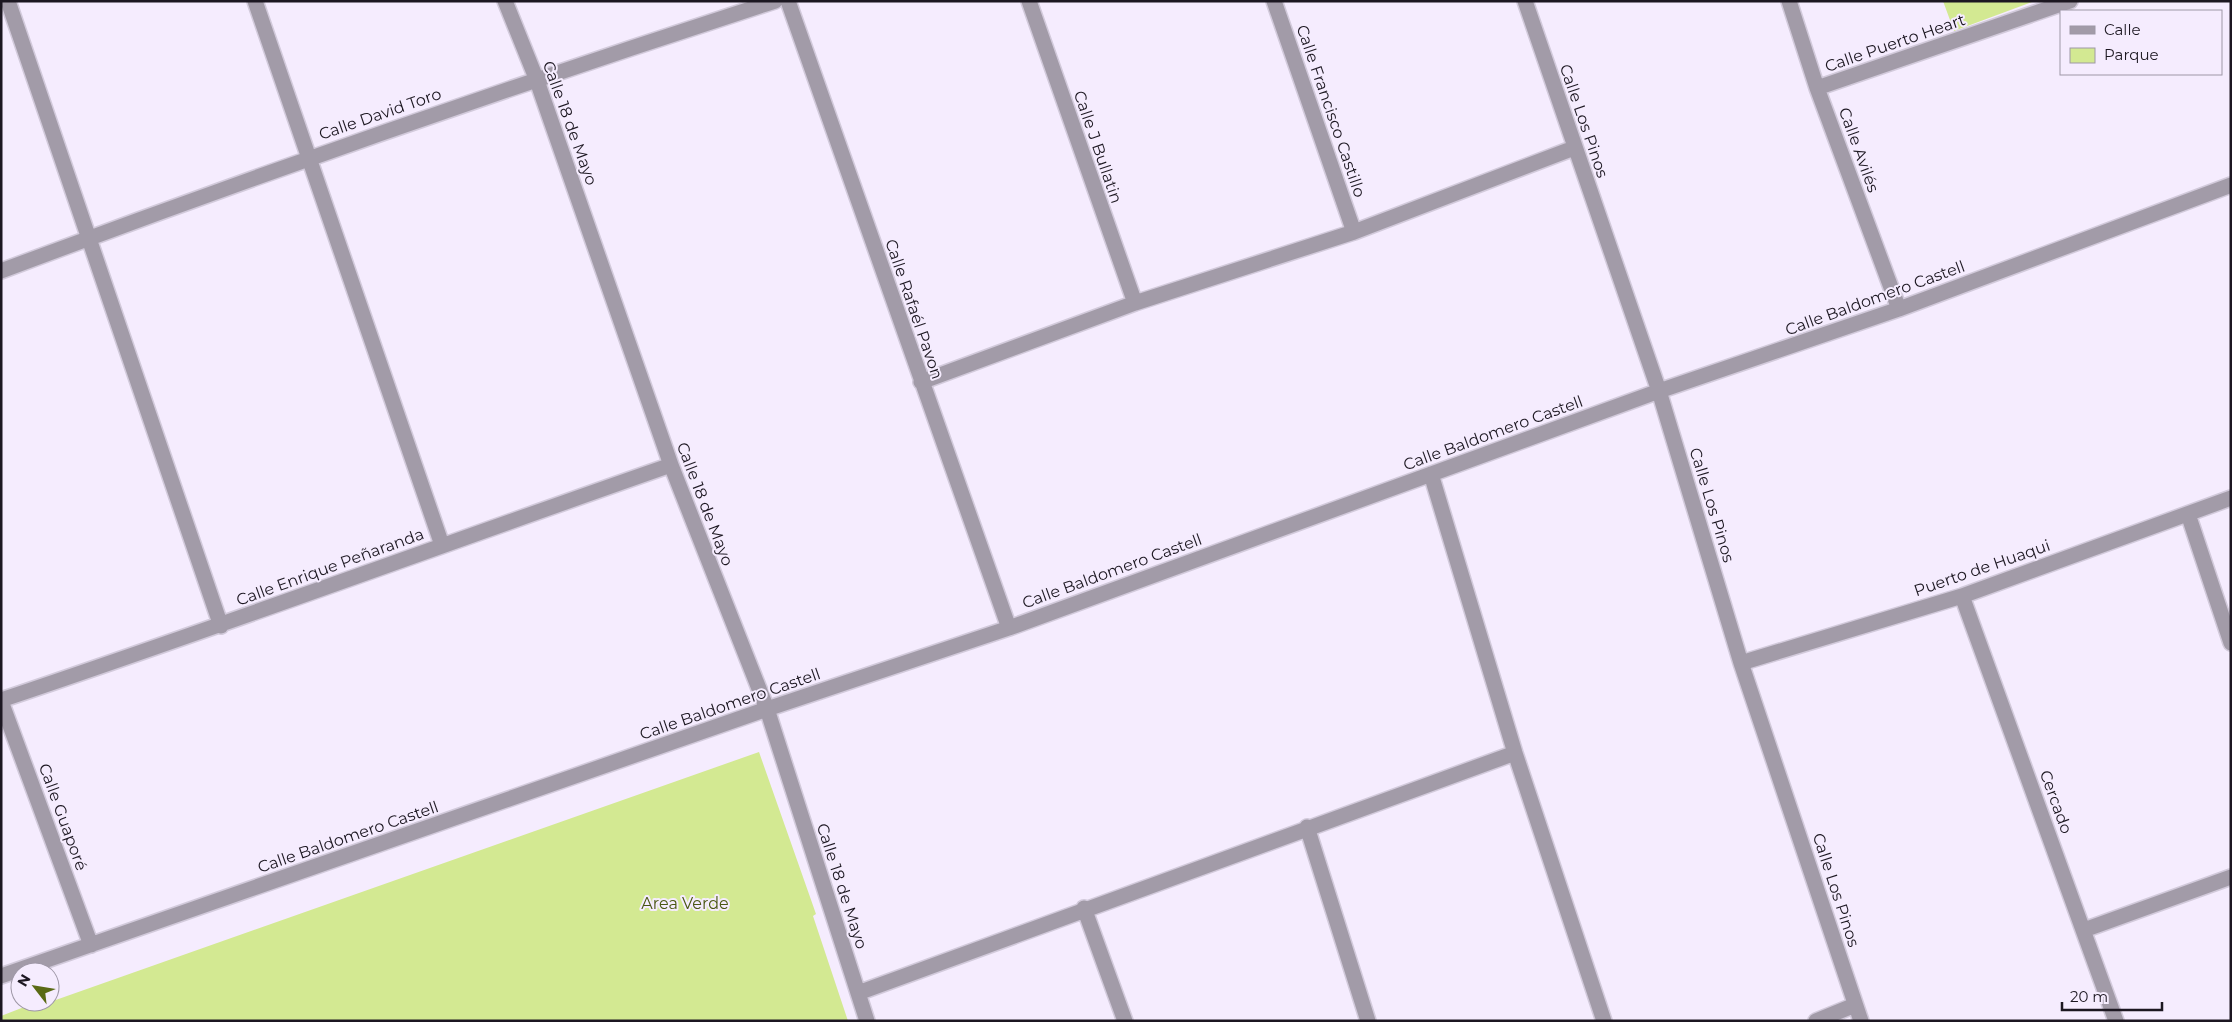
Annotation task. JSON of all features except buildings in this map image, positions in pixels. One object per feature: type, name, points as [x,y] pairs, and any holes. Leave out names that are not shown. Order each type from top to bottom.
[{"type":"street","points":[[8,1],[221,626]]},
{"type":"street","points":[[255,1],[442,545]]},
{"type":"street","name":"Calle 18 de Mayo","points":[[505,1],[536,78],[670,465],[767,709],[867,1021]]},
{"type":"street","name":"Calle David Toro","points":[[1,271],[309,158],[536,78],[775,1]]},
{"type":"street","name":"Calle Rafaél Pavon","points":[[788,1],[1009,628]]},
{"type":"street","name":"Calle J Bullatin","points":[[1029,1],[1135,304]]},
{"type":"street","name":"Calle Francisco Castillo","points":[[1274,1],[1354,232]]},
{"type":"street","name":"Calle Los Pinos","points":[[1525,1],[1659,392],[1742,663],[1861,1021]]},
{"type":"street","name":"Calle Avilés","points":[[1790,1],[1817,88],[1899,309]]},
{"type":"street","name":"Calle Puerto Heart","points":[[1817,88],[2070,1]]},
{"type":"street","points":[[921,382],[1135,304],[1354,232],[1574,148]]},
{"type":"street","name":"Calle Baldomero Castell","points":[[1,976],[767,709],[1009,628],[1659,392],[1899,309],[2231,185]]},
{"type":"street","name":"Calle Enrique Peñaranda","points":[[1,701],[221,626],[442,545],[670,465]]},
{"type":"street","points":[[1431,474],[1514,753],[1604,1021]]},
{"type":"street","name":"Puerto de Huaqui","points":[[1742,663],[1962,596],[2231,498]]},
{"type":"street","points":[[2188,514],[2231,643]]},
{"type":"street","name":"Cercado","points":[[1962,596],[2116,1021]]},
{"type":"street","name":"Calle Guaporé","points":[[1,701],[91,945]]},
{"type":"street","points":[[858,993],[1084,908],[1514,753]]},
{"type":"street","points":[[1307,827],[1368,1021]]},
{"type":"street","points":[[2084,930],[2231,877]]},
{"type":"street","points":[[1084,908],[1124,1021]]},
{"type":"street","points":[[1816,1021],[1855,1005]]},
{"type":"green space","points":[[1943,1],[2035,1],[1954,31]]},
{"type":"green space","name":"Area Verde","points":[[759,752],[816,914],[813,916],[848,1021],[1,1021],[1,1016],[11,1012],[60,1012],[60,998]]}]
